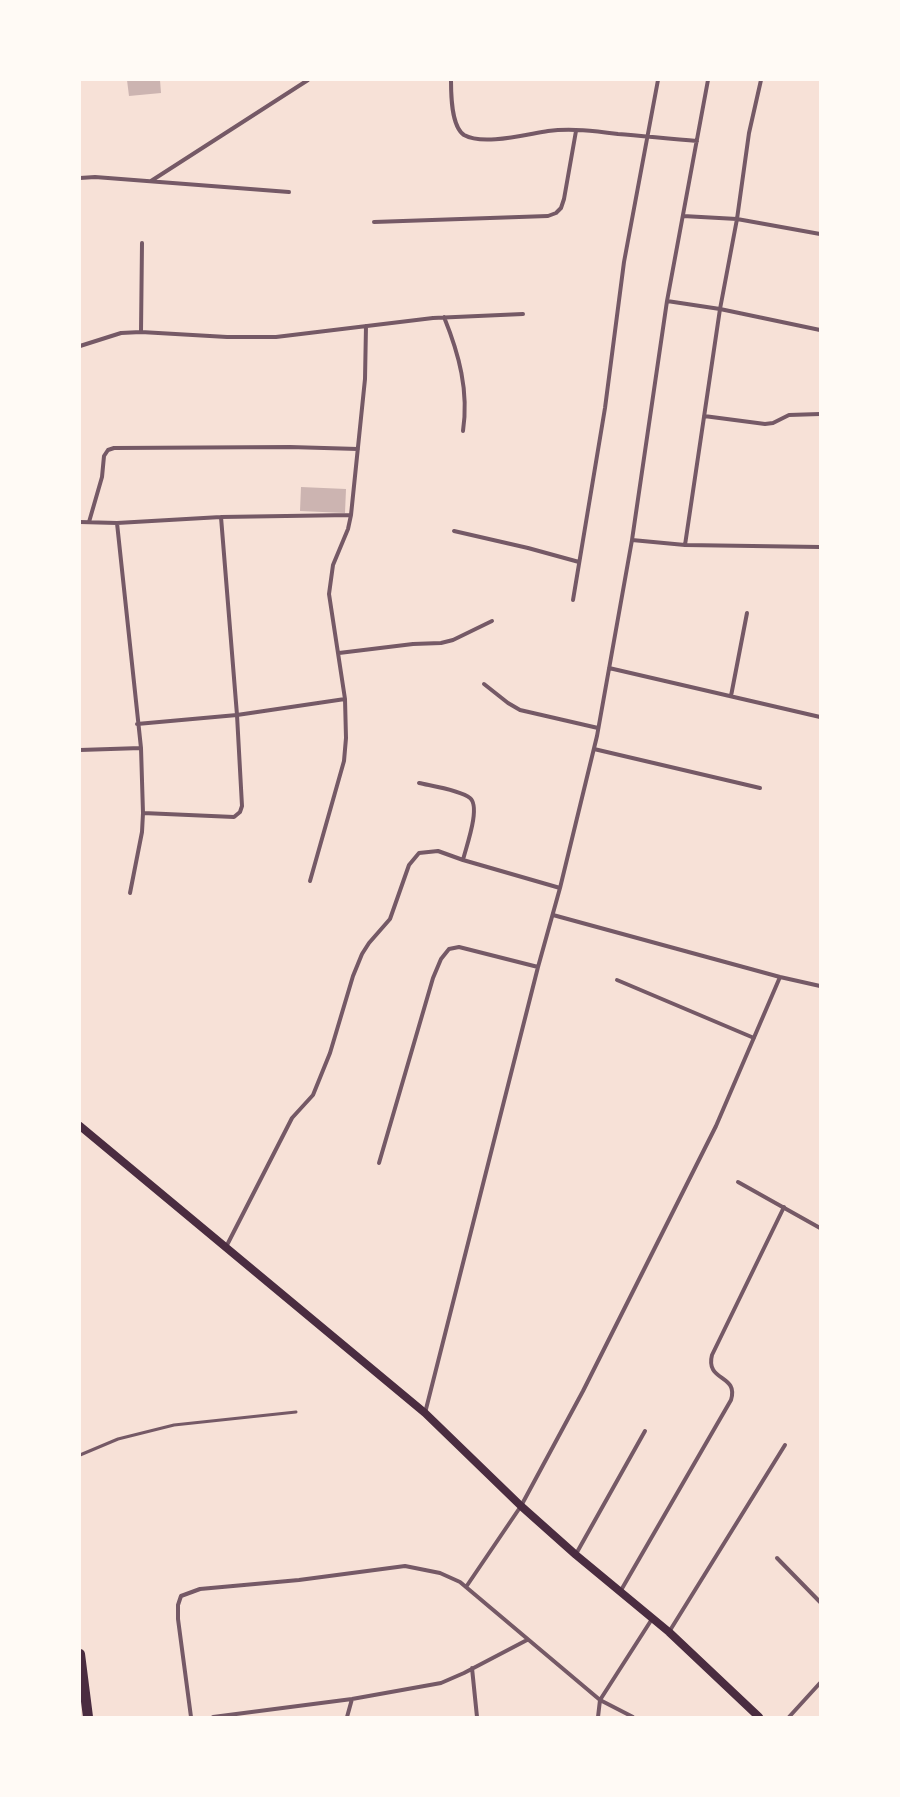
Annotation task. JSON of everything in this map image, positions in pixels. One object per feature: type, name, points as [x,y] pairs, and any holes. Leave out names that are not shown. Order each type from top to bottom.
[{"type":"main road","points":[[80,1126],[424,1413],[521,1506],[576,1555],[668,1632],[759,1717]]},
{"type":"main road","points":[[80,1654],[81,1674],[88,1717]]},
{"type":"street","points":[[151,182],[308,80]]},
{"type":"street","points":[[451,80],[452,105],[457,125],[463,134],[471,138],[492,139],[550,131],[576,131],[697,141]]},
{"type":"street","points":[[573,600],[604,408],[624,262],[658,80]]},
{"type":"street","points":[[424,1413],[538,967],[560,888],[594,749],[632,540],[667,301],[708,80]]},
{"type":"street","points":[[685,545],[720,309],[737,219],[749,133],[761,80]]},
{"type":"street","points":[[374,222],[522,218],[548,216],[556,213],[561,208],[564,199],[576,131]]},
{"type":"street","points":[[80,178],[95,177],[289,192]]},
{"type":"street","points":[[683,216],[737,219],[820,234]]},
{"type":"street","points":[[140,332],[142,243]]},
{"type":"street","points":[[667,301],[720,309],[820,330]]},
{"type":"street","points":[[80,346],[121,333],[140,332],[227,337],[276,337],[444,317],[523,314]]},
{"type":"street","points":[[444,317],[461,365],[466,414],[463,431]]},
{"type":"street","points":[[310,881],[344,761],[346,738],[345,699],[329,594],[333,565],[348,529],[351,515],[364,379],[366,326]]},
{"type":"street","points":[[704,416],[765,424],[773,423],[789,415],[820,414]]},
{"type":"street","points":[[89,522],[102,476],[104,456],[108,450],[114,448],[290,447],[358,449]]},
{"type":"street","points":[[80,522],[117,523],[221,517],[351,515]]},
{"type":"street","points":[[143,814],[234,817],[237,815],[242,806],[243,800],[237,715],[221,517]]},
{"type":"street","points":[[117,523],[140,748],[143,814],[142,832],[130,893]]},
{"type":"street","points":[[454,531],[579,562]]},
{"type":"street","points":[[632,540],[685,545],[820,547]]},
{"type":"street","points":[[731,696],[747,612]]},
{"type":"street","points":[[339,653],[413,644],[442,643],[453,640],[492,621]]},
{"type":"street","points":[[609,668],[820,717]]},
{"type":"street","points":[[484,684],[508,704],[520,710],[598,728]]},
{"type":"street","points":[[137,724],[237,715],[345,699]]},
{"type":"street","points":[[80,750],[140,748]]},
{"type":"street","points":[[594,749],[760,788]]},
{"type":"street","points":[[419,783],[462,794],[473,801],[475,807],[474,816],[463,860]]},
{"type":"street","points":[[226,1247],[292,1118],[313,1095],[330,1053],[353,976],[362,954],[369,943],[390,919],[409,866],[420,853],[438,851],[463,860],[560,888]]},
{"type":"street","points":[[553,915],[780,978],[820,986]]},
{"type":"street","points":[[379,1164],[433,978],[441,959],[449,949],[459,947],[538,967]]},
{"type":"street","points":[[466,1586],[521,1506],[583,1391],[716,1126],[780,978]]},
{"type":"street","points":[[617,980],[754,1038]]},
{"type":"street","points":[[738,1182],[820,1228]]},
{"type":"street","points":[[620,1592],[731,1400],[732,1389],[728,1382],[712,1370],[710,1363],[712,1355],[784,1207]]},
{"type":"street","points":[[576,1555],[644,1431]]},
{"type":"street","points":[[668,1632],[785,1445]]},
{"type":"street","points":[[777,1558],[820,1602]]},
{"type":"street","points":[[191,1717],[178,1619],[178,1605],[182,1596],[187,1593],[200,1590],[299,1580],[405,1566],[440,1573],[460,1582],[600,1700],[633,1717]]},
{"type":"street","points":[[598,1717],[600,1700],[652,1619]]},
{"type":"street","points":[[214,1717],[352,1699],[440,1683],[527,1640]]},
{"type":"street","points":[[472,1668],[477,1717]]},
{"type":"street","points":[[789,1717],[820,1682]]},
{"type":"street","points":[[347,1717],[352,1699]]},
{"type":"lane","points":[[80,1455],[118,1439],[174,1425],[296,1412]]},
{"type":"building","points":[[127,80],[160,80],[161,93],[129,96]]},
{"type":"building","points":[[301,487],[346,489],[345,513],[300,511]]}]
